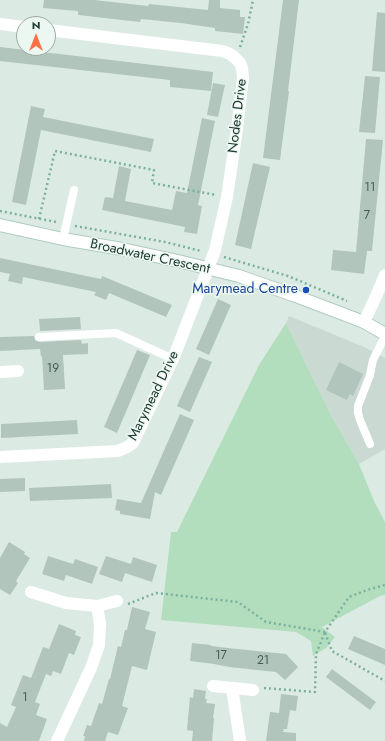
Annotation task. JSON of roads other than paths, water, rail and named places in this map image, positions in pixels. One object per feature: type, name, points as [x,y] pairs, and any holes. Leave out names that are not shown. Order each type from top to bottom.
[{"type":"street","points":[[0,24],[16,26]]},
{"type":"street","name":"Nodes Drive","points":[[56,31],[222,51],[233,56],[242,68],[243,78],[227,196],[215,250],[208,269]]},
{"type":"street","name":"Broadwater Crescent","points":[[0,225],[63,239],[178,261],[240,276],[364,322],[385,335]]},
{"type":"street","name":"Marymead Drive","points":[[0,458],[118,451],[133,443],[173,359],[208,269]]},
{"type":"street","points":[[364,322],[385,275]]},
{"type":"street","points":[[0,372],[18,371]]},
{"type":"street","points":[[31,592],[66,603],[97,606],[117,601]]},
{"type":"street","points":[[57,741],[91,668],[99,645],[100,624],[97,606]]},
{"type":"street","points":[[213,686],[254,690]]},
{"type":"street","points":[[232,688],[240,741]]},
{"type":"lane","points":[[63,239],[74,190]]},
{"type":"lane","points":[[39,337],[116,333],[173,359]]},
{"type":"lane","points":[[370,444],[360,420],[358,406],[370,375],[373,360],[385,335]]},
{"type":"place","name":"Marymead Centre","points":[[306,290]]}]
